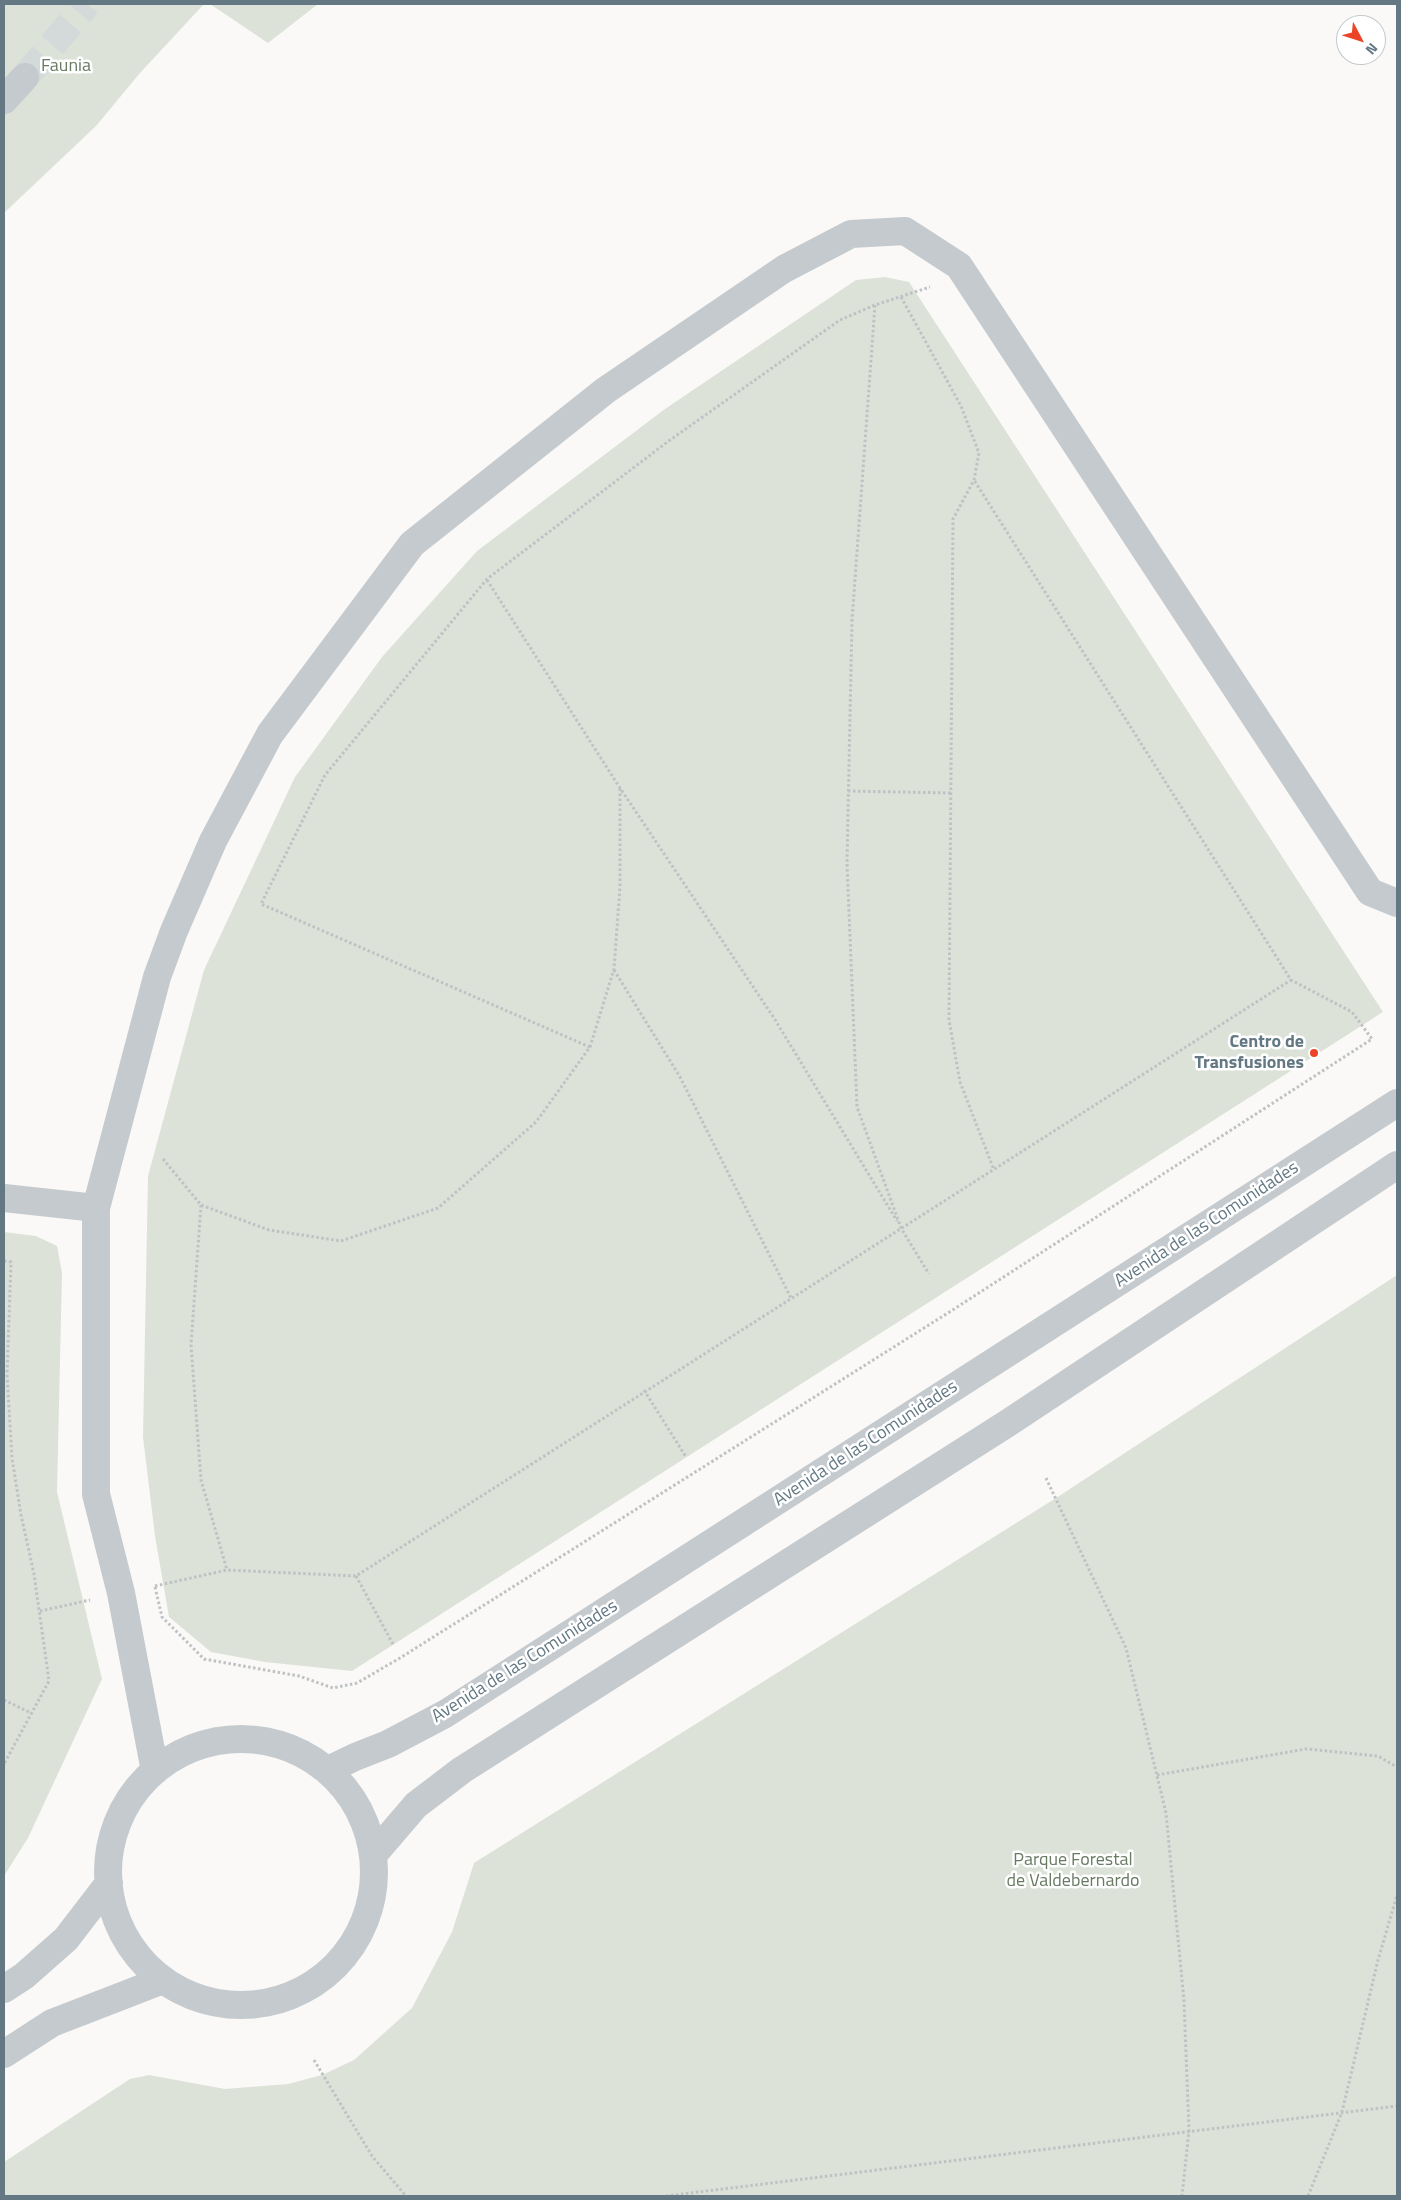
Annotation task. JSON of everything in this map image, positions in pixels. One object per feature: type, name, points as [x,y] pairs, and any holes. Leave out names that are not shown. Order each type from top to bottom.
[{"type":"street","points":[[4,100],[25,77]]},
{"type":"street","points":[[155,1772],[121,1593],[96,1494],[96,1208],[157,977],[174,931],[213,841],[270,734],[412,544],[606,390],[784,269],[851,234],[905,231],[959,266],[1370,892],[1397,903]]},
{"type":"street","name":"Avenida de las Comunidades","points":[[328,1770],[388,1744],[445,1714],[1397,1103]]},
{"type":"street","points":[[374,1854],[416,1805],[462,1770],[1008,1423],[1397,1164]]},
{"type":"street","points":[[4,1198],[96,1208]]},
{"type":"street","points":[[241,1739],[265,1741],[287,1747],[309,1756],[328,1770],[358,1808],[374,1854],[374,1891],[364,1924],[349,1952],[329,1973],[308,1988],[279,2000],[250,2005],[210,2002],[182,1992],[162,1980],[145,1964],[131,1946],[120,1927],[112,1905],[109,1883],[109,1861],[119,1821],[128,1803],[140,1786],[174,1758],[195,1747],[218,1741],[241,1739]]},
{"type":"street","points":[[4,1989],[24,1976],[66,1939],[109,1883]]},
{"type":"street","points":[[4,2054],[52,2023],[162,1980]]},
{"type":"path","points":[[590,1047],[261,904],[326,775],[487,579],[670,440],[840,320],[875,305],[930,287]]},
{"type":"path","points":[[901,297],[961,406],[979,453],[974,480],[953,519],[949,1020],[960,1082],[994,1170]]},
{"type":"path","points":[[875,305],[852,621],[847,864],[857,1106],[901,1228]]},
{"type":"path","points":[[155,1586],[162,1617],[204,1659],[299,1676],[333,1688],[357,1682],[400,1658],[943,1316],[1372,1039],[1352,1012],[1291,980],[974,480]]},
{"type":"path","points":[[487,579],[620,788],[774,1018],[929,1274]]},
{"type":"path","points":[[163,1159],[201,1205],[269,1230],[341,1240],[438,1208],[536,1122],[590,1047],[614,969],[620,887],[620,788]]},
{"type":"path","points":[[848,791],[951,793]]},
{"type":"path","points":[[614,969],[680,1077],[791,1298]]},
{"type":"path","points":[[201,1205],[191,1345],[200,1480],[227,1570],[356,1576],[644,1390],[994,1170],[1291,980]]},
{"type":"path","points":[[4,1261],[11,1262],[7,1374],[12,1458],[21,1515],[34,1574],[49,1681],[4,1764]]},
{"type":"path","points":[[644,1390],[686,1457]]},
{"type":"path","points":[[1046,1478],[1126,1648],[1166,1813],[1183,1991],[1189,2131],[1182,2196]]},
{"type":"path","points":[[356,1576],[394,1646]]},
{"type":"path","points":[[4,1700],[32,1713]]},
{"type":"path","points":[[1157,1775],[1306,1749],[1378,1756],[1397,1767]]},
{"type":"path","points":[[1308,2196],[1342,2112],[1378,1960],[1397,1895]]},
{"type":"path","points":[[314,2060],[372,2156],[406,2196]]},
{"type":"path","points":[[666,2196],[1397,2106]]},
{"type":"green space","name":"Faunia","points":[[4,4],[204,4],[140,73],[96,126],[4,213]]},
{"type":"green space","points":[[210,4],[318,4],[268,43]]},
{"type":"green space","points":[[885,277],[909,282],[1383,1012],[352,1671],[265,1662],[211,1652],[169,1617],[155,1536],[143,1437],[148,1176],[204,970],[295,777],[382,657],[477,551],[665,409],[856,280]]},
{"type":"green space","points":[[4,1232],[36,1236],[57,1246],[62,1273],[57,1492],[102,1679],[28,1838],[4,1876]]},
{"type":"green space","name":"Parque Forestal de Valdebernardo","points":[[1397,1275],[1397,2196],[4,2196],[4,2162],[130,2079],[149,2075],[225,2089],[288,2084],[322,2075],[354,2060],[412,2008],[452,1932],[474,1863],[1056,1498]]},
{"type":"tunnel","points":[[25,77],[87,4]]},
{"type":"place","name":"Centro de Transfusiones","points":[[1314,1053]]}]
